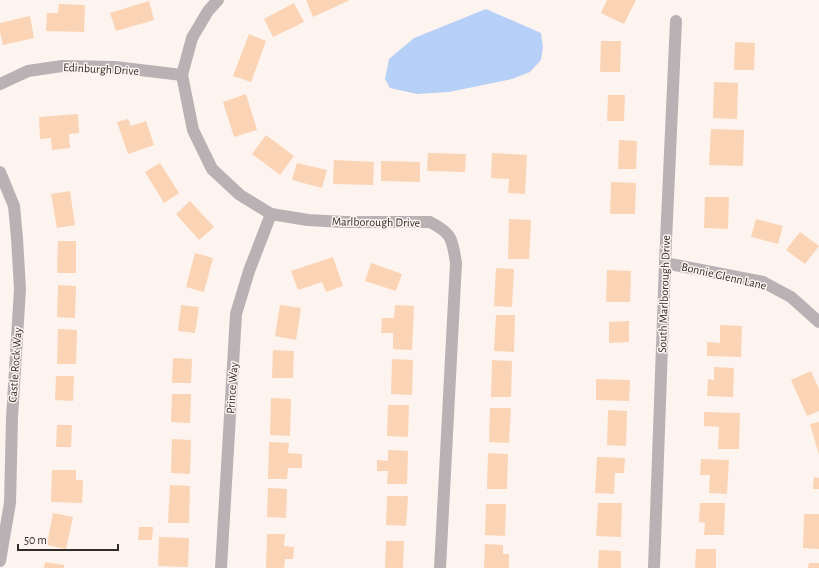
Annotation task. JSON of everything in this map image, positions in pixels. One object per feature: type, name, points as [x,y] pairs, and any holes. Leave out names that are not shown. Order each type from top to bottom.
[{"type":"street","name":"Marlborough Drive","points":[[218,0],[208,11],[192,38],[182,75],[193,130],[212,169],[240,195],[271,214],[308,220],[344,222],[430,222],[443,229],[452,238],[456,263],[440,568]]},
{"type":"street","name":"South Marlborough Drive","points":[[654,568],[665,263],[676,21]]},
{"type":"street","name":"Edinburgh Drive","points":[[0,84],[28,71],[62,66],[114,67],[182,75]]},
{"type":"street","name":"Castle Rock Way","points":[[0,172],[14,206],[20,289],[12,418],[10,503],[0,561]]},
{"type":"street","name":"Prince Way","points":[[221,568],[236,314],[249,271],[271,214]]},
{"type":"street","name":"Bonnie Glenn Lane","points":[[665,263],[763,282],[791,297],[819,322]]},
{"type":"water","points":[[486,9],[541,33],[543,47],[541,60],[530,72],[512,79],[449,92],[417,94],[390,88],[385,79],[389,59],[414,38]]},
{"type":"building","points":[[306,0],[350,0],[313,17]]},
{"type":"building","points":[[607,0],[636,0],[624,24],[601,13]]},
{"type":"building","points":[[149,1],[154,20],[116,31],[110,13]]},
{"type":"building","points":[[294,3],[304,22],[273,37],[264,19]]},
{"type":"building","points":[[59,4],[85,5],[84,32],[46,31],[47,13],[58,13]]},
{"type":"building","points":[[30,16],[34,38],[3,45],[0,32],[0,23]]},
{"type":"building","points":[[249,34],[266,41],[251,82],[233,76]]},
{"type":"building","points":[[601,41],[621,41],[620,72],[600,72]]},
{"type":"building","points":[[735,42],[755,43],[754,70],[734,70]]},
{"type":"building","points":[[714,82],[738,83],[737,119],[713,118]]},
{"type":"building","points":[[246,94],[257,130],[234,137],[223,102]]},
{"type":"building","points":[[608,95],[625,95],[624,121],[607,121]]},
{"type":"building","points":[[78,114],[79,133],[69,134],[70,148],[52,150],[51,138],[40,139],[39,117]]},
{"type":"building","points":[[128,119],[131,126],[146,121],[154,145],[128,154],[117,122]]},
{"type":"building","points":[[711,129],[744,130],[743,166],[709,165]]},
{"type":"building","points":[[266,135],[294,156],[280,175],[252,154]]},
{"type":"building","points":[[619,140],[637,141],[636,169],[618,169]]},
{"type":"building","points":[[428,153],[466,154],[465,172],[427,171]]},
{"type":"building","points":[[492,153],[527,155],[525,194],[508,193],[509,179],[491,178]]},
{"type":"building","points":[[334,160],[374,162],[373,185],[333,184]]},
{"type":"building","points":[[381,161],[420,162],[420,182],[381,181]]},
{"type":"building","points":[[160,163],[179,193],[164,203],[145,172]]},
{"type":"building","points":[[297,163],[327,170],[322,188],[292,180]]},
{"type":"building","points":[[611,182],[636,183],[635,214],[610,214]]},
{"type":"building","points":[[70,191],[75,225],[57,228],[51,194]]},
{"type":"building","points":[[705,197],[729,197],[728,229],[704,228]]},
{"type":"building","points":[[190,201],[214,227],[199,240],[176,214]]},
{"type":"building","points":[[509,219],[531,220],[529,259],[508,259]]},
{"type":"building","points":[[756,219],[783,226],[778,244],[751,237]]},
{"type":"building","points":[[800,232],[819,246],[805,264],[786,250]]},
{"type":"building","points":[[58,241],[76,241],[76,273],[57,273]]},
{"type":"building","points":[[195,253],[213,258],[204,292],[186,287]]},
{"type":"building","points":[[333,257],[343,286],[326,292],[322,282],[298,290],[291,271]]},
{"type":"building","points":[[371,263],[402,274],[396,291],[365,281]]},
{"type":"building","points":[[496,268],[514,269],[512,307],[494,306]]},
{"type":"building","points":[[607,270],[631,271],[630,302],[606,302]]},
{"type":"building","points":[[58,285],[76,286],[75,318],[57,317]]},
{"type":"building","points":[[181,305],[199,307],[195,333],[178,331]]},
{"type":"building","points":[[280,305],[301,308],[296,340],[275,336]]},
{"type":"building","points":[[395,305],[414,306],[412,350],[393,349],[393,333],[381,333],[382,318],[394,318]]},
{"type":"building","points":[[496,315],[515,315],[514,352],[494,351]]},
{"type":"building","points":[[629,321],[629,342],[609,343],[609,322]]},
{"type":"building","points":[[720,325],[742,326],[741,357],[707,356],[707,342],[720,343]]},
{"type":"building","points":[[58,329],[77,330],[76,364],[57,364]]},
{"type":"building","points":[[273,350],[294,351],[293,378],[272,378]]},
{"type":"building","points":[[173,358],[192,359],[191,383],[172,383]]},
{"type":"building","points":[[392,359],[413,360],[412,395],[391,394]]},
{"type":"building","points":[[492,360],[512,361],[511,397],[491,397]]},
{"type":"building","points":[[714,367],[734,368],[733,397],[707,396],[708,379],[714,380]]},
{"type":"building","points":[[811,371],[819,389],[819,411],[807,416],[791,380]]},
{"type":"building","points":[[56,376],[74,376],[73,401],[55,400]]},
{"type":"building","points":[[596,379],[630,380],[629,401],[596,400]]},
{"type":"building","points":[[172,394],[191,394],[190,423],[171,422]]},
{"type":"building","points":[[271,398],[291,399],[290,436],[270,435]]},
{"type":"building","points":[[388,405],[409,405],[408,437],[387,436]]},
{"type":"building","points":[[490,408],[511,408],[509,443],[489,442]]},
{"type":"building","points":[[608,410],[627,411],[626,446],[607,445]]},
{"type":"building","points":[[704,412],[740,413],[739,449],[718,449],[719,427],[704,426]]},
{"type":"building","points":[[819,422],[819,455],[810,424]]},
{"type":"building","points":[[57,425],[72,425],[71,447],[56,447]]},
{"type":"building","points":[[172,439],[191,440],[190,474],[171,473]]},
{"type":"building","points":[[269,442],[289,443],[288,453],[302,454],[302,468],[288,468],[287,479],[268,479]]},
{"type":"building","points":[[388,450],[408,451],[407,484],[387,484],[388,471],[377,471],[377,460],[388,461]]},
{"type":"building","points":[[488,453],[508,454],[507,489],[487,489]]},
{"type":"building","points":[[597,457],[625,458],[624,473],[615,473],[614,494],[595,493]]},
{"type":"building","points":[[701,459],[729,460],[727,494],[709,493],[710,475],[700,475]]},
{"type":"building","points":[[52,470],[76,470],[76,480],[83,480],[82,503],[51,502]]},
{"type":"building","points":[[814,477],[819,478],[819,489],[813,489]]},
{"type":"building","points":[[170,485],[190,486],[189,523],[168,523]]},
{"type":"building","points":[[268,488],[287,489],[286,518],[267,517]]},
{"type":"building","points":[[387,496],[408,496],[406,526],[386,525]]},
{"type":"building","points":[[598,503],[622,503],[621,537],[596,536]]},
{"type":"building","points":[[700,503],[725,503],[724,535],[704,535],[705,523],[699,522]]},
{"type":"building","points":[[486,504],[506,504],[505,536],[485,535]]},
{"type":"building","points":[[53,513],[73,517],[66,549],[47,545]]},
{"type":"building","points":[[804,514],[819,514],[819,549],[803,548]]},
{"type":"building","points":[[139,527],[153,527],[152,540],[138,540]]},
{"type":"building","points":[[267,534],[285,534],[284,546],[294,547],[293,559],[285,559],[284,568],[266,568]]},
{"type":"building","points":[[159,537],[189,538],[188,567],[158,566]]},
{"type":"building","points":[[386,541],[404,541],[403,568],[385,568]]},
{"type":"building","points":[[485,544],[503,545],[503,554],[509,554],[509,568],[484,568]]},
{"type":"building","points":[[696,549],[716,549],[716,568],[695,568]]},
{"type":"building","points":[[599,550],[621,551],[621,568],[598,568]]},
{"type":"building","points":[[45,562],[64,565],[64,568],[44,568]]},
{"type":"building","points":[[809,563],[819,563],[819,568],[808,568]]}]
